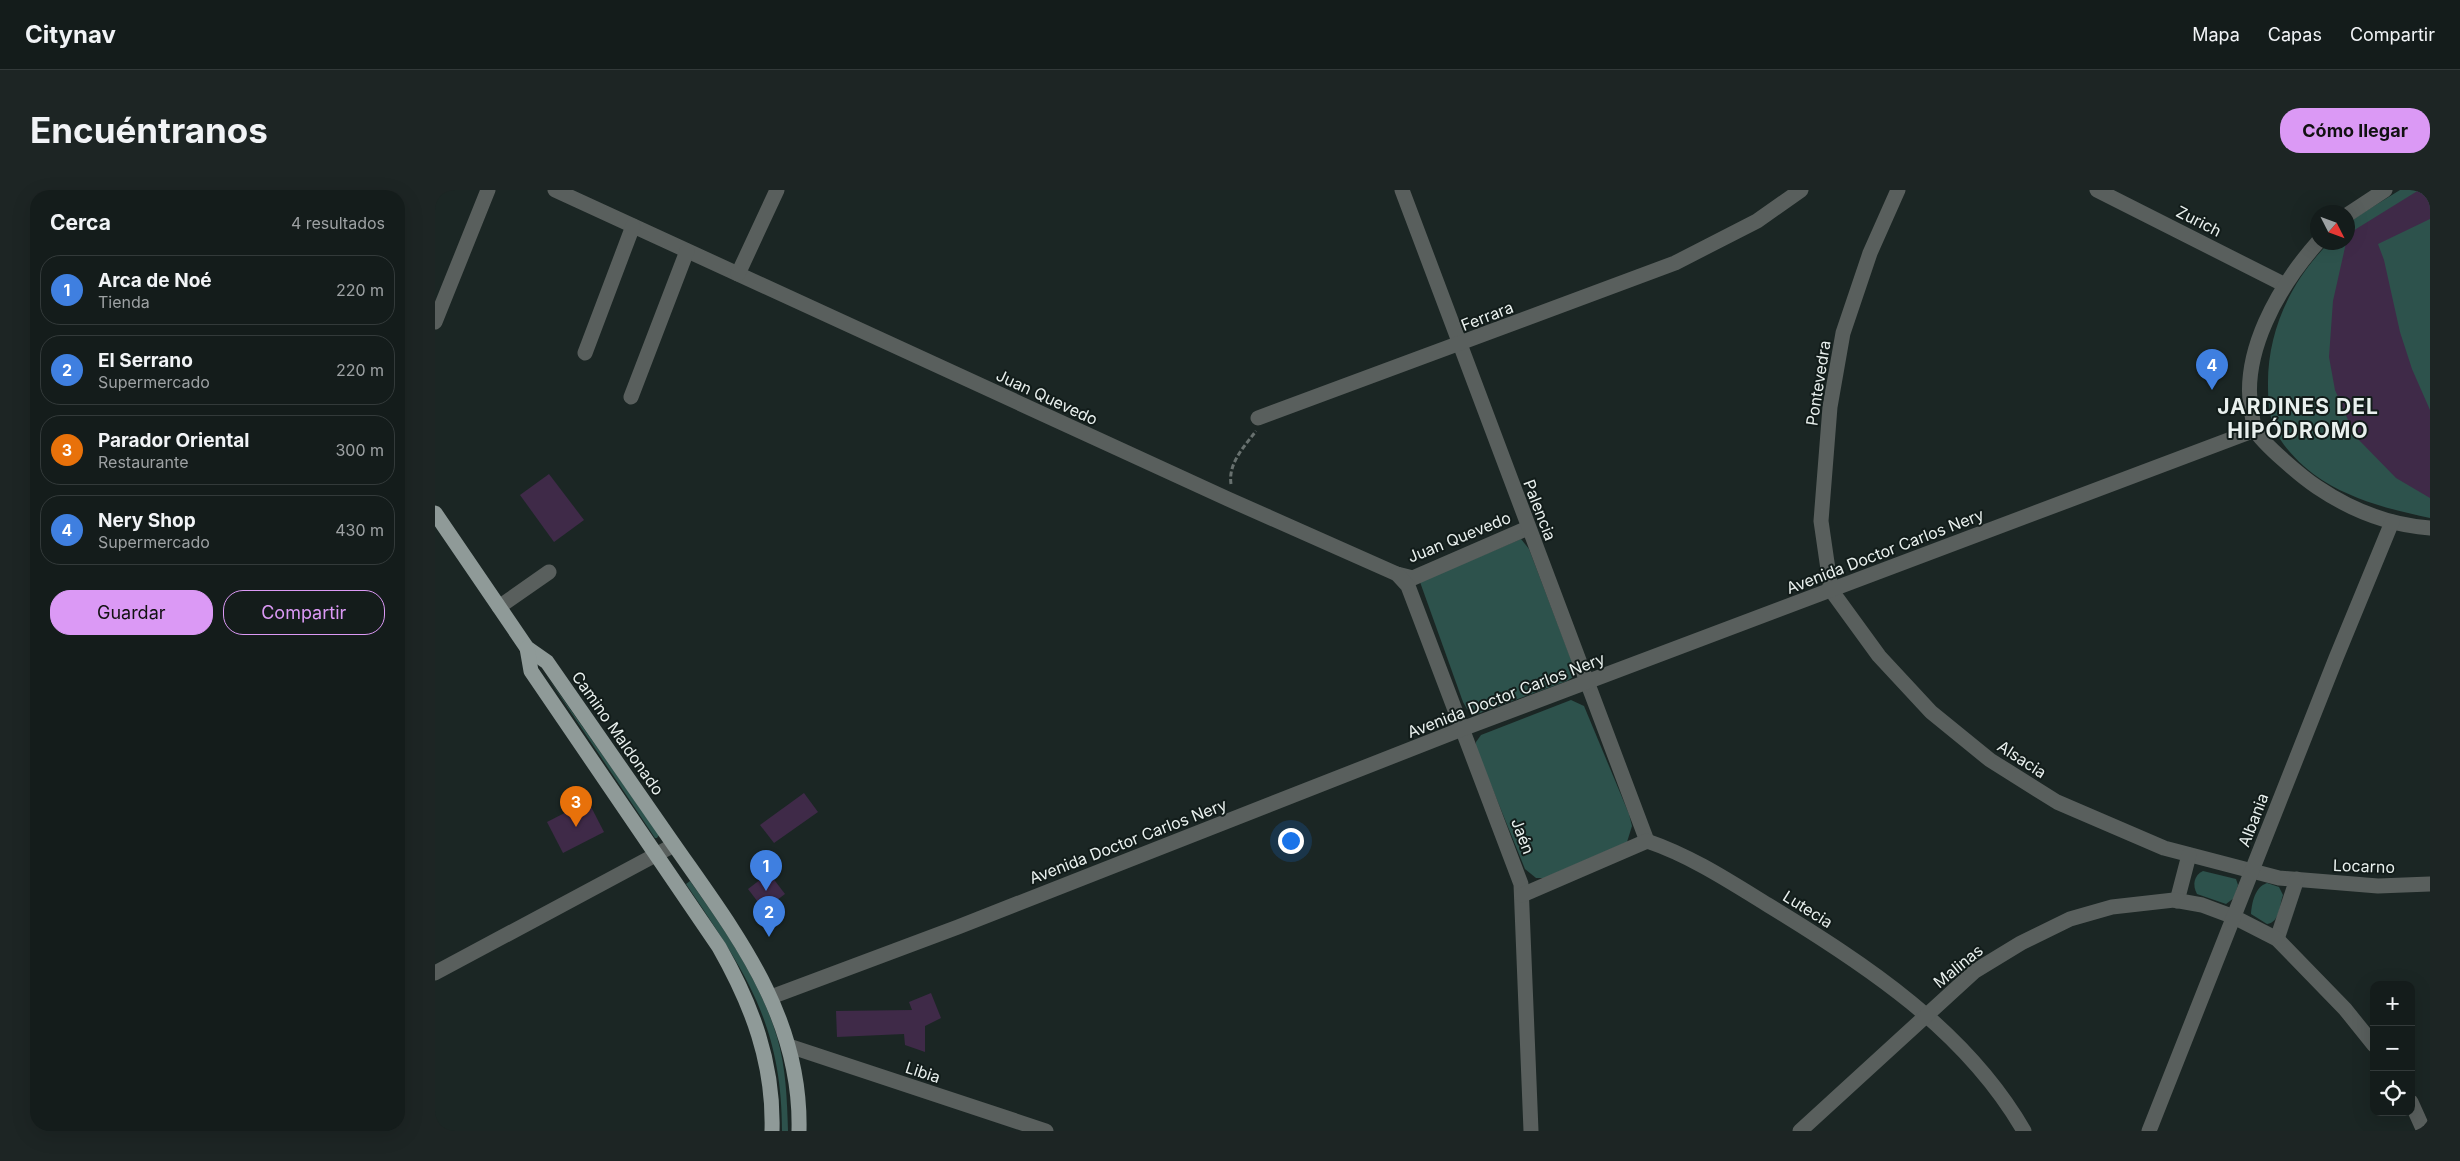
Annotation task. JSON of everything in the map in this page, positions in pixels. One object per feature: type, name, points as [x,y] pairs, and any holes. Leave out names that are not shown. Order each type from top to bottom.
[{"type":"main road","name":"Camino Maldonado","points":[[435,513],[527,648],[547,662],[738,938],[771,997],[789,1046],[798,1092],[799,1131]]},
{"type":"main road","name":"Camino Maldonado","points":[[527,648],[531,671],[719,947],[737,977],[760,1033],[768,1068],[772,1131]]},
{"type":"street","points":[[435,322],[488,190]]},
{"type":"street","name":"Juan Quevedo","points":[[555,190],[1397,574],[1413,578],[1528,528]]},
{"type":"street","points":[[738,274],[777,190]]},
{"type":"street","name":"Palencia","points":[[1402,190],[1647,841]]},
{"type":"street","name":"Ferrara","points":[[1258,418],[1459,345],[1675,263],[1757,221],[1801,190]]},
{"type":"street","name":"Pontevedra","points":[[1831,590],[1821,521],[1830,407],[1843,333],[1852,301],[1870,253],[1898,190]]},
{"type":"street","name":"Zurich","points":[[2097,190],[2285,285]]},
{"type":"street","points":[[2355,210],[2385,190]]},
{"type":"street","points":[[585,353],[633,226]]},
{"type":"street","points":[[2312,250],[2285,285],[2264,327],[2252,366],[2249,402],[2255,430],[2289,466],[2341,503],[2392,522],[2430,528]]},
{"type":"street","points":[[631,397],[687,251]]},
{"type":"street","name":"Avenida Doctor Carlos Nery","points":[[771,997],[958,927],[1462,729],[2255,430]]},
{"type":"street","name":"Albania","points":[[2149,1131],[2392,522]]},
{"type":"street","points":[[499,607],[549,572]]},
{"type":"street","name":"Jaén","points":[[1397,574],[1408,586],[1516,867],[1521,895],[1531,1131]]},
{"type":"street","name":"Alsacia","points":[[1831,590],[1879,656],[1931,712],[1990,760],[2057,802],[2084,815],[2164,848],[2252,871]]},
{"type":"street","points":[[1521,895],[1647,841]]},
{"type":"street","name":"Lutecia","points":[[1647,841],[1691,859],[1816,934],[1928,1015],[1957,1042],[2009,1104],[2025,1131]]},
{"type":"street","points":[[435,972],[674,845]]},
{"type":"street","points":[[2177,900],[2189,855]]},
{"type":"street","name":"Locarno","points":[[2252,871],[2297,879],[2378,886],[2430,884]]},
{"type":"street","points":[[2277,939],[2297,879]]},
{"type":"street","name":"Malinas","points":[[1800,1131],[1975,971],[2021,942],[2070,919],[2112,907],[2177,900],[2203,905],[2233,917]]},
{"type":"street","points":[[2233,917],[2277,939],[2345,1009],[2370,1039]]},
{"type":"street","name":"Libia","points":[[789,1046],[1046,1131]]},
{"type":"street","points":[[2415,1111],[2424,1131]]},
{"type":"path","points":[[1229,499],[1232,490],[1230,473],[1242,448],[1257,429],[1258,418]]},
{"type":"green space","points":[[2400,190],[2430,190],[2430,518],[2388,508],[2361,499],[2322,480],[2294,457],[2277,435],[2272,422],[2268,386],[2269,366],[2272,346],[2284,308],[2303,273],[2322,250],[2355,250],[2355,218]]},
{"type":"green space","points":[[1521,539],[1529,549],[1574,667],[1573,677],[1567,681],[1477,714],[1467,709],[1463,702],[1420,582]]},
{"type":"green space","points":[[546,675],[659,835],[657,838],[655,838]]},
{"type":"green space","points":[[1571,700],[1584,706],[1629,814],[1632,826],[1627,842],[1544,878],[1536,878],[1525,869],[1476,748],[1476,742],[1481,735]]},
{"type":"green space","points":[[2203,871],[2236,879],[2238,885],[2234,898],[2226,904],[2197,894],[2195,881]]},
{"type":"green space","points":[[690,881],[740,956],[770,1016],[777,1037],[784,1072],[788,1131],[782,1131],[780,1093],[775,1059],[767,1028],[756,999],[742,971],[686,884]]},
{"type":"green space","points":[[2267,883],[2279,887],[2283,895],[2277,917],[2267,924],[2251,914],[2253,900],[2257,891]]},
{"type":"building","name":"JARDINES DEL HIPÓDROMO","points":[[2419,190],[2430,190],[2430,219],[2378,244],[2384,260],[2400,332],[2412,369],[2430,410],[2430,498],[2396,478],[2355,436],[2335,390],[2329,357],[2333,301],[2344,250],[2355,250],[2355,230]]},
{"type":"building","points":[[549,474],[584,520],[554,542],[520,495]]},
{"type":"building","points":[[804,793],[818,812],[774,843],[760,825]]},
{"type":"building","points":[[588,801],[604,832],[563,853],[547,822]]},
{"type":"building","points":[[769,873],[785,894],[764,910],[748,889]]},
{"type":"building","points":[[931,993],[941,1018],[925,1026],[925,1052],[905,1045],[904,1034],[837,1037],[836,1011],[912,1010],[909,1002]]},
{"type":"place","name":"Nery Shop","points":[[2212,390]]},
{"type":"place","name":"Parador Oriental","points":[[576,827]]},
{"type":"place","name":"Arca de Noé","points":[[766,891]]},
{"type":"place","name":"El Serrano","points":[[769,937]]},
{"type":"district","name":"JARDINES DEL HIPÓDROMO","points":[[2298,419]]}]
